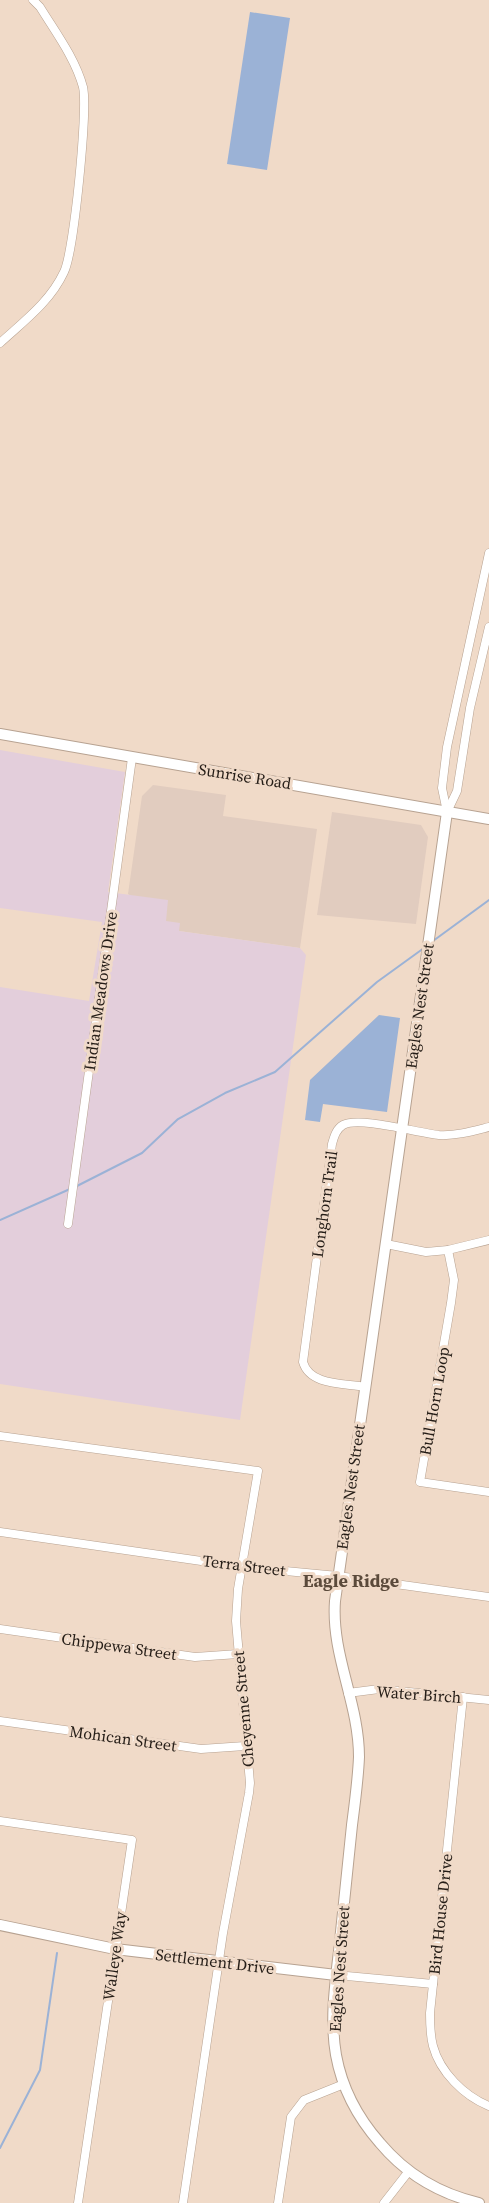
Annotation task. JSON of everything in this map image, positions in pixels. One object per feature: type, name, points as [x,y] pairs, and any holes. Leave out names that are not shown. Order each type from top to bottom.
[{"type":"street","points":[[0,343],[41,305],[65,271],[70,250],[84,122],[83,90],[74,62],[40,7],[33,0]]},
{"type":"street","name":"Eagles Nest Street","points":[[447,812],[442,788],[447,747],[454,705],[489,552]]},
{"type":"street","name":"Eagles Nest Street","points":[[479,2203],[433,2186],[387,2152],[372,2135],[356,2110],[344,2084],[334,2040],[333,2012],[358,1762],[357,1727],[335,1629],[338,1576],[447,812],[457,791],[470,708],[489,627]]},
{"type":"street","name":"Sunrise Road","points":[[0,734],[489,819]]},
{"type":"street","name":"Indian Meadows Drive","points":[[68,1224],[132,758]]},
{"type":"street","name":"Longhorn Trail","points":[[365,1387],[320,1380],[305,1370],[303,1362],[334,1137],[344,1124],[358,1122],[440,1135],[489,1127]]},
{"type":"street","points":[[386,1244],[426,1252],[448,1250],[489,1240]]},
{"type":"street","name":"Bull Horn Loop","points":[[448,1250],[454,1280],[420,1482],[489,1492]]},
{"type":"street","name":"Cheyenne Street","points":[[0,1436],[258,1471],[237,1600],[238,1654],[249,1793],[218,1961],[183,2203]]},
{"type":"street","name":"Terra Street","points":[[0,1532],[243,1567],[338,1576],[489,1597]]},
{"type":"street","name":"Chippewa Street","points":[[0,1629],[195,1657],[238,1654]]},
{"type":"street","name":"Water Birch","points":[[348,1694],[379,1689],[489,1700]]},
{"type":"street","name":"Bird House Drive","points":[[463,1697],[429,2013],[430,2034],[439,2060],[453,2080],[464,2091],[489,2106]]},
{"type":"street","name":"Mohican Street","points":[[0,1721],[201,1749],[245,1746]]},
{"type":"street","name":"Walleye Way","points":[[0,1821],[132,1840],[78,2203]]},
{"type":"street","name":"Settlement Drive","points":[[0,1925],[115,1949],[433,1984]]},
{"type":"street","points":[[278,2203],[291,2116],[304,2100],[344,2084]]},
{"type":"street","points":[[384,2203],[409,2170]]},
{"type":"shaded area","points":[[0,750],[125,772],[108,892],[168,900],[166,921],[180,923],[179,931],[300,948],[306,955],[240,1420],[0,1384],[0,987],[89,1001],[102,922],[0,908]]},
{"type":"shaded area","points":[[153,785],[226,795],[223,816],[317,829],[300,948],[179,931],[128,894],[142,796]]},
{"type":"shaded area","points":[[332,812],[421,825],[428,837],[416,924],[317,915]]},
{"type":"water","points":[[250,12],[290,18],[267,170],[227,164]]},
{"type":"water","points":[[379,1015],[400,1018],[387,1112],[323,1104],[320,1122],[305,1120],[310,1080]]},
{"type":"waterway","points":[[433,941],[489,900]]},
{"type":"waterway","points":[[75,1187],[142,1153],[178,1119],[225,1093],[275,1072],[377,982],[424,948]]},
{"type":"waterway","points":[[0,1220],[70,1189]]},
{"type":"waterway","points":[[0,2148],[40,2070],[57,1953]]},
{"type":"district","name":"Eagle Ridge","points":[[351,1580]]}]
